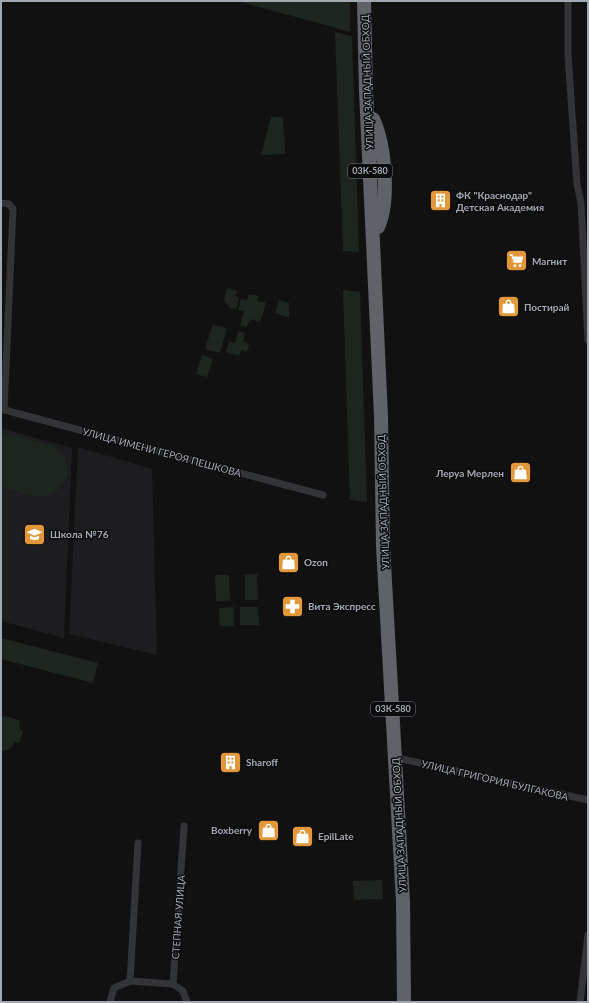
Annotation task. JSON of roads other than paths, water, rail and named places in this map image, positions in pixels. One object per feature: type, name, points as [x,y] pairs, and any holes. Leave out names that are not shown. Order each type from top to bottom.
[{"type":"highway","name":"УЛИЦА ЗАПАДНЫЙ ОБХОД","points":[[364,1],[366,91],[376,296],[383,546],[403,901],[404,1002]]},
{"type":"highway","name":"УЛИЦА ЗАПАДНЫЙ ОБХОД","points":[[368,1],[372,119],[402,759],[411,1002]]},
{"type":"street","points":[[568,1],[568,55],[577,184],[581,203],[588,340]]},
{"type":"street","points":[[1,203],[9,204],[13,209],[3,409]]},
{"type":"street","name":"УЛИЦА ИМЕНИ ГЕРОЯ ПЕШКОВА","points":[[3,409],[324,495]]},
{"type":"street","name":"УЛИЦА ГРИГОРИЯ БУЛГАКОВА","points":[[402,759],[588,800]]},
{"type":"street","name":"СТЕПНАЯ УЛИЦА","points":[[173,984],[184,826]]},
{"type":"street","points":[[130,981],[138,843]]},
{"type":"street","points":[[580,1002],[588,935]]},
{"type":"street","points":[[110,1002],[114,988],[130,981],[173,984],[183,991],[187,1002]]},
{"type":"place","name":"ФК \"Краснодар\" Детская Академия","points":[[440,201]]},
{"type":"place","name":"Магнит","points":[[516,261]]},
{"type":"place","name":"Постирай","points":[[509,307]]},
{"type":"place","name":"Леруа Мерлен","points":[[520,473]]},
{"type":"place","name":"Школа №76","points":[[35,534]]},
{"type":"place","name":"Ozon","points":[[289,562]]},
{"type":"place","name":"Вита Экспресс","points":[[293,606]]},
{"type":"place","name":"Sharoff","points":[[230,762]]},
{"type":"place","name":"Boxberry","points":[[268,830]]},
{"type":"place","name":"EpilLate","points":[[302,836]]}]
